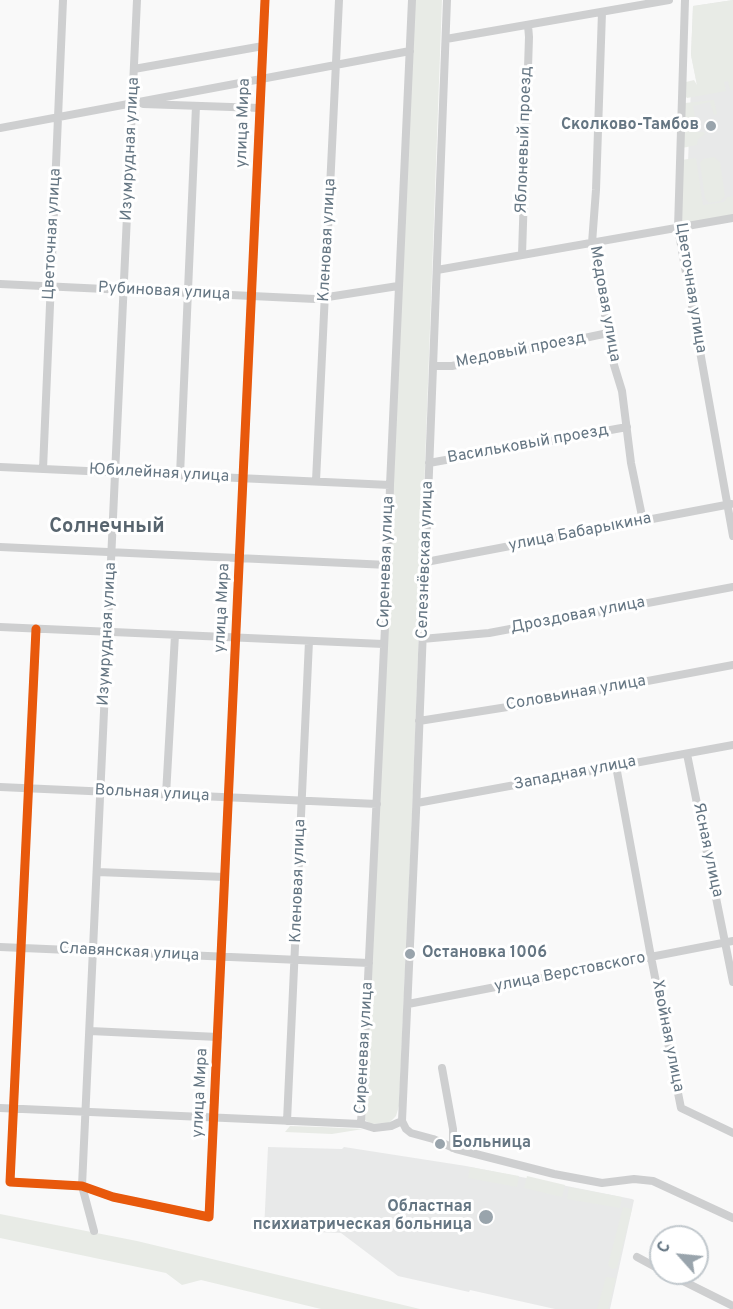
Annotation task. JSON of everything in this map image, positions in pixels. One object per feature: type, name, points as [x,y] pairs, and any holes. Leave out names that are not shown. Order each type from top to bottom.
[{"type":"street","name":"Цветочная улица","points":[[43,469],[63,0]]},
{"type":"street","name":"Изумрудная улица","points":[[94,1232],[82,1186],[137,0]]},
{"type":"street","name":"улица Мира","points":[[82,1186],[113,1197],[209,1217],[265,0]]},
{"type":"street","name":"Кленовая улица","points":[[316,481],[339,0]]},
{"type":"street","name":"Сиреневая улица","points":[[361,1124],[412,0]]},
{"type":"street","name":"Селезнёвская улица","points":[[402,1121],[417,803],[447,0]]},
{"type":"street","points":[[446,39],[602,12],[635,3],[669,0]]},
{"type":"street","name":"Цветочная улица","points":[[685,0],[678,228],[731,505],[733,536]]},
{"type":"street","name":"Медовая улица","points":[[602,12],[592,243],[614,365],[622,391],[631,463],[643,521]]},
{"type":"street","name":"Яблоневый проезд","points":[[522,255],[528,25]]},
{"type":"street","points":[[134,69],[263,46]]},
{"type":"street","points":[[0,128],[410,51]]},
{"type":"street","points":[[133,104],[260,108]]},
{"type":"street","points":[[180,475],[196,106]]},
{"type":"street","points":[[437,270],[733,218]]},
{"type":"street","name":"Рубиновая улица","points":[[0,284],[326,298],[398,286]]},
{"type":"street","name":"Медовый проезд","points":[[433,366],[452,366],[608,333]]},
{"type":"street","name":"Васильковый проезд","points":[[429,463],[627,427]]},
{"type":"street","name":"Юбилейная улица","points":[[0,467],[390,485]]},
{"type":"street","name":"улица Бабарыкина","points":[[426,562],[731,505]]},
{"type":"street","points":[[0,547],[388,565]]},
{"type":"street","name":"Дроздовая улица","points":[[423,639],[489,633],[733,587]]},
{"type":"street","points":[[0,627],[383,644]]},
{"type":"street","points":[[36,629],[10,1182],[82,1186]]},
{"type":"street","points":[[166,795],[175,635]]},
{"type":"street","name":"Кленовая улица","points":[[287,1121],[309,641]]},
{"type":"street","name":"Соловьиная улица","points":[[419,721],[562,698],[733,665]]},
{"type":"street","name":"Западная улица","points":[[417,803],[733,745]]},
{"type":"street","name":"Ясная улица","points":[[687,753],[729,942],[733,982]]},
{"type":"street","name":"Хвойная улица","points":[[616,766],[681,1108],[733,1133]]},
{"type":"street","name":"Вольная улица","points":[[0,787],[377,804]]},
{"type":"street","points":[[97,872],[225,878]]},
{"type":"street","name":"улица Верстовского","points":[[408,1004],[729,942]]},
{"type":"street","name":"Славянская улица","points":[[0,947],[369,963]]},
{"type":"street","points":[[90,1031],[218,1037]]},
{"type":"street","points":[[442,1068],[453,1129],[453,1148]]},
{"type":"street","points":[[0,1108],[361,1124],[374,1128],[391,1126],[402,1121],[406,1129],[411,1132],[453,1148],[554,1174],[602,1183],[634,1179],[652,1180],[733,1218]]},
{"type":"street","points":[[639,1259],[649,1264]]},
{"type":"street","points":[[691,1285],[733,1306]]},
{"type":"shaded area","points":[[415,0],[442,0],[413,792],[399,1106],[396,1116],[389,1123],[371,1124],[365,1120]]},
{"type":"shaded area","name":"Сколково-Тамбов","points":[[733,0],[733,204],[686,212],[691,87],[697,85],[691,55],[693,6]]},
{"type":"shaded area","points":[[733,0],[733,90],[730,90],[728,81],[724,82],[726,91],[687,98],[685,96],[686,82],[694,80],[697,85],[691,55],[693,6]]},
{"type":"shaded area","points":[[714,100],[717,114],[714,115],[710,102],[693,106],[698,132],[705,134],[698,139],[697,145],[682,148],[685,103]]},
{"type":"shaded area","points":[[714,157],[720,162],[725,196],[721,201],[709,203],[705,198],[700,163],[703,159]]},
{"type":"shaded area","points":[[696,158],[703,205],[724,202],[727,197],[733,196],[733,215],[685,224],[680,220],[681,160]]},
{"type":"shaded area","points":[[290,1126],[363,1129],[332,1134],[285,1132]]},
{"type":"shaded area","name":"Областная психиатрическая больница","points":[[268,1147],[342,1149],[344,1147],[466,1166],[632,1199],[634,1200],[610,1309],[555,1309],[398,1276],[341,1233],[264,1230]]},
{"type":"shaded area","points":[[470,1167],[519,1176],[517,1187],[468,1178]]},
{"type":"shaded area","points":[[527,1176],[565,1185],[562,1197],[524,1188]]},
{"type":"shaded area","points":[[569,1187],[622,1197],[620,1208],[567,1199]]},
{"type":"shaded area","points":[[623,1207],[632,1209],[617,1268],[612,1269],[608,1265]]},
{"type":"shaded area","points":[[0,1214],[137,1241],[420,1309],[321,1309],[201,1280],[182,1285],[166,1273],[0,1238]]},
{"type":"shaded area","points":[[606,1277],[616,1278],[608,1309],[597,1309]]},
{"type":"cycle path","points":[[36,629],[10,1182],[82,1186],[113,1197],[209,1217],[265,0]]},
{"type":"place","name":"Сколково-Тамбов","points":[[711,126]]},
{"type":"place","name":"Остановка 1006","points":[[410,954]]},
{"type":"place","name":"Больница","points":[[440,1144]]},
{"type":"place","name":"Областная психиатрическая больница","points":[[486,1217]]},
{"type":"district","name":"Солнечный","points":[[107,528]]}]
